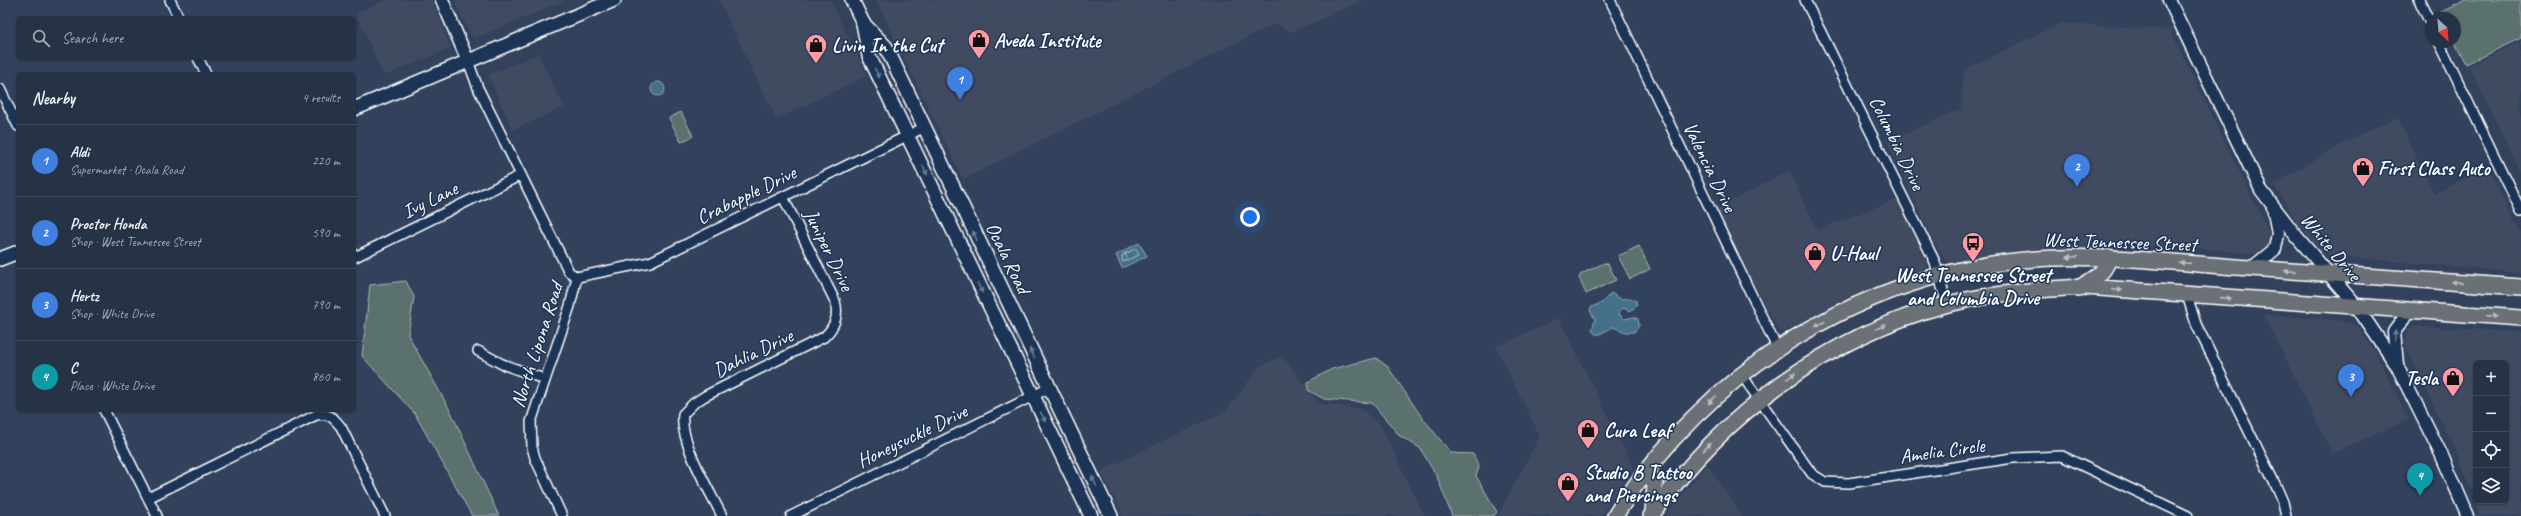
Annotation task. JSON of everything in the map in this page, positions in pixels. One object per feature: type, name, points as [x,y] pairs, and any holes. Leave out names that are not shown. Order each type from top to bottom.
[{"type":"main road","name":"Ocala Road","points":[[852,0],[863,23],[869,56],[1091,516]]},
{"type":"main road","points":[[356,108],[605,2]]},
{"type":"main road","name":"Ocala Road","points":[[863,23],[886,47],[1111,516]]},
{"type":"main road","points":[[0,259],[16,253]]},
{"type":"main road","points":[[2079,288],[2100,275],[2107,267],[2109,257]]},
{"type":"main road","name":"West Tennessee Street","points":[[1615,516],[1647,471],[1691,419],[1741,374],[1777,348],[1850,308],[1902,286],[1939,276],[1976,268],[2034,259],[2109,257],[2521,287]]},
{"type":"main road","points":[[1652,515],[1689,467],[1717,437],[1760,399],[1798,372],[1848,342],[1894,322],[1947,304],[2035,289],[2079,288],[2521,318]]},
{"type":"main road","points":[[1647,471],[1655,484],[1652,515]]},
{"type":"street","points":[[170,0],[178,16]]},
{"type":"street","points":[[442,0],[468,61]]},
{"type":"street","name":"Valencia Drive","points":[[1610,0],[1777,348]]},
{"type":"street","name":"Columbia Drive","points":[[1805,0],[1935,262],[1947,304]]},
{"type":"street","name":"White Drive","points":[[2170,0],[2261,190],[2357,307],[2397,366],[2442,456],[2468,516]]},
{"type":"street","points":[[2419,0],[2425,12]]},
{"type":"street","points":[[2442,48],[2521,211]]},
{"type":"street","points":[[199,60],[205,72]]},
{"type":"street","name":"North Lipona Road","points":[[468,61],[478,88],[569,272],[577,277],[570,306],[531,422],[532,447],[562,516]]},
{"type":"street","points":[[0,89],[16,122]]},
{"type":"street","name":"Crabapple Drive","points":[[577,277],[650,262],[925,127]]},
{"type":"street","name":"Ivy Lane","points":[[356,255],[521,175]]},
{"type":"street","name":"Juniper Drive","points":[[783,197],[835,301],[837,310],[836,321]]},
{"type":"street","points":[[2252,268],[2275,249],[2278,233],[2273,206]]},
{"type":"street","points":[[2187,295],[2196,324],[2277,488],[2286,516]]},
{"type":"street","points":[[2397,366],[2394,332],[2410,310]]},
{"type":"street","name":"Dahlia Drive","points":[[722,516],[691,450],[684,430],[683,414],[694,403],[705,396],[824,337],[831,331],[836,321]]},
{"type":"street","points":[[478,351],[502,364],[544,380]]},
{"type":"street","name":"Amelia Circle","points":[[1741,374],[1760,399],[1800,459],[1812,474],[1825,482],[1849,482],[2013,458],[2057,456],[2072,460],[2188,516]]},
{"type":"street","name":"Honeysuckle Drive","points":[[791,516],[1049,388]]},
{"type":"street","points":[[105,412],[157,516]]},
{"type":"street","points":[[148,498],[316,415],[323,413],[329,414],[341,427],[385,516]]},
{"type":"shaded area","points":[[386,0],[432,0],[451,48],[384,76],[356,13]]},
{"type":"shaded area","points":[[454,0],[566,0],[475,38],[470,33]]},
{"type":"shaded area","points":[[719,0],[830,0],[867,76],[776,119]]},
{"type":"shaded area","points":[[876,0],[1361,0],[1291,32],[1279,25],[1274,24],[963,179]]},
{"type":"shaded area","points":[[2061,23],[2170,30],[2269,232],[2269,245],[2265,250],[2258,253],[2243,253],[2190,247],[2046,248],[1994,254],[1960,262],[1947,261],[1933,240],[1887,142],[1961,109],[1964,70]]},
{"type":"shaded area","points":[[2521,41],[2521,174],[2469,66]]},
{"type":"shaded area","points":[[538,54],[564,107],[513,130],[488,75]]},
{"type":"shaded area","points":[[2397,117],[2434,194],[2487,167],[2521,233],[2521,274],[2482,269],[2332,256],[2322,252],[2295,220],[2274,184],[2346,142]]},
{"type":"shaded area","points":[[1789,171],[1817,230],[1900,198],[1922,244],[1927,262],[1926,268],[1850,297],[1783,332],[1778,330],[1715,209]]},
{"type":"shaded area","points":[[2264,315],[2337,320],[2356,325],[2376,353],[2409,420],[2332,453]]},
{"type":"shaded area","points":[[1559,318],[1633,467],[1601,516],[1498,516],[1540,436],[1496,347]]},
{"type":"shaded area","name":"Tesla","points":[[2414,326],[2521,332],[2521,516],[2482,516],[2477,504],[2509,504],[2509,360],[2473,360],[2473,493],[2451,438],[2447,434],[2405,343],[2407,331]]},
{"type":"shaded area","points":[[1282,356],[1319,403],[1361,409],[1381,426],[1425,516],[1123,516],[1101,471],[1226,411],[1260,366]]},
{"type":"shaded area","points":[[1707,464],[1742,516],[1665,516],[1667,514]]},
{"type":"green space","points":[[2466,0],[2521,0],[2521,38],[2466,64],[2458,48],[2461,48],[2461,12],[2441,12]]},
{"type":"green space","points":[[681,112],[693,136],[681,142],[669,118]]},
{"type":"green space","points":[[1639,246],[1650,269],[1630,279],[1618,256]]},
{"type":"green space","points":[[1604,263],[1608,264],[1616,280],[1586,294],[1579,278],[1581,274]]},
{"type":"green space","points":[[406,281],[414,297],[408,335],[451,412],[499,516],[472,516],[415,414],[362,356],[370,285]]},
{"type":"green space","points":[[1376,358],[1388,367],[1421,416],[1451,453],[1473,454],[1479,467],[1476,476],[1497,512],[1494,516],[1452,516],[1438,479],[1420,448],[1400,436],[1372,403],[1324,399],[1308,390],[1308,382],[1332,369]]},
{"type":"water","points":[[655,82],[661,82],[665,86],[665,92],[661,96],[655,96],[651,92],[651,86]]},
{"type":"water","points":[[1139,243],[1147,256],[1122,268],[1116,255],[1123,251],[1127,258],[1125,250]]},
{"type":"water","points":[[1611,293],[1621,299],[1631,298],[1636,301],[1637,306],[1630,311],[1623,308],[1619,311],[1620,315],[1624,319],[1634,317],[1638,319],[1639,326],[1634,332],[1626,332],[1613,327],[1600,334],[1595,334],[1592,330],[1595,319],[1590,311],[1591,307],[1602,303]]},
{"type":"place","name":"Aveda Institute","points":[[979,60]]},
{"type":"place","name":"Livin In the Cut","points":[[816,64]]},
{"type":"place","name":"Aldi","points":[[960,100]]},
{"type":"place","name":"Proctor Honda","points":[[2077,187]]},
{"type":"place","name":"First Class Auto","points":[[2363,188]]},
{"type":"place","name":"West Tennessee Street and Columbia Drive","points":[[1973,262]]},
{"type":"place","name":"U-Haul","points":[[1815,272]]},
{"type":"place","name":"Hertz","points":[[2351,397]]},
{"type":"place","name":"Tesla","points":[[2453,398]]},
{"type":"place","name":"Cura Leaf","points":[[1588,450]]},
{"type":"place","name":"C","points":[[2420,496]]},
{"type":"place","name":"Studio B Tattoo and Piercings","points":[[1568,502]]}]
